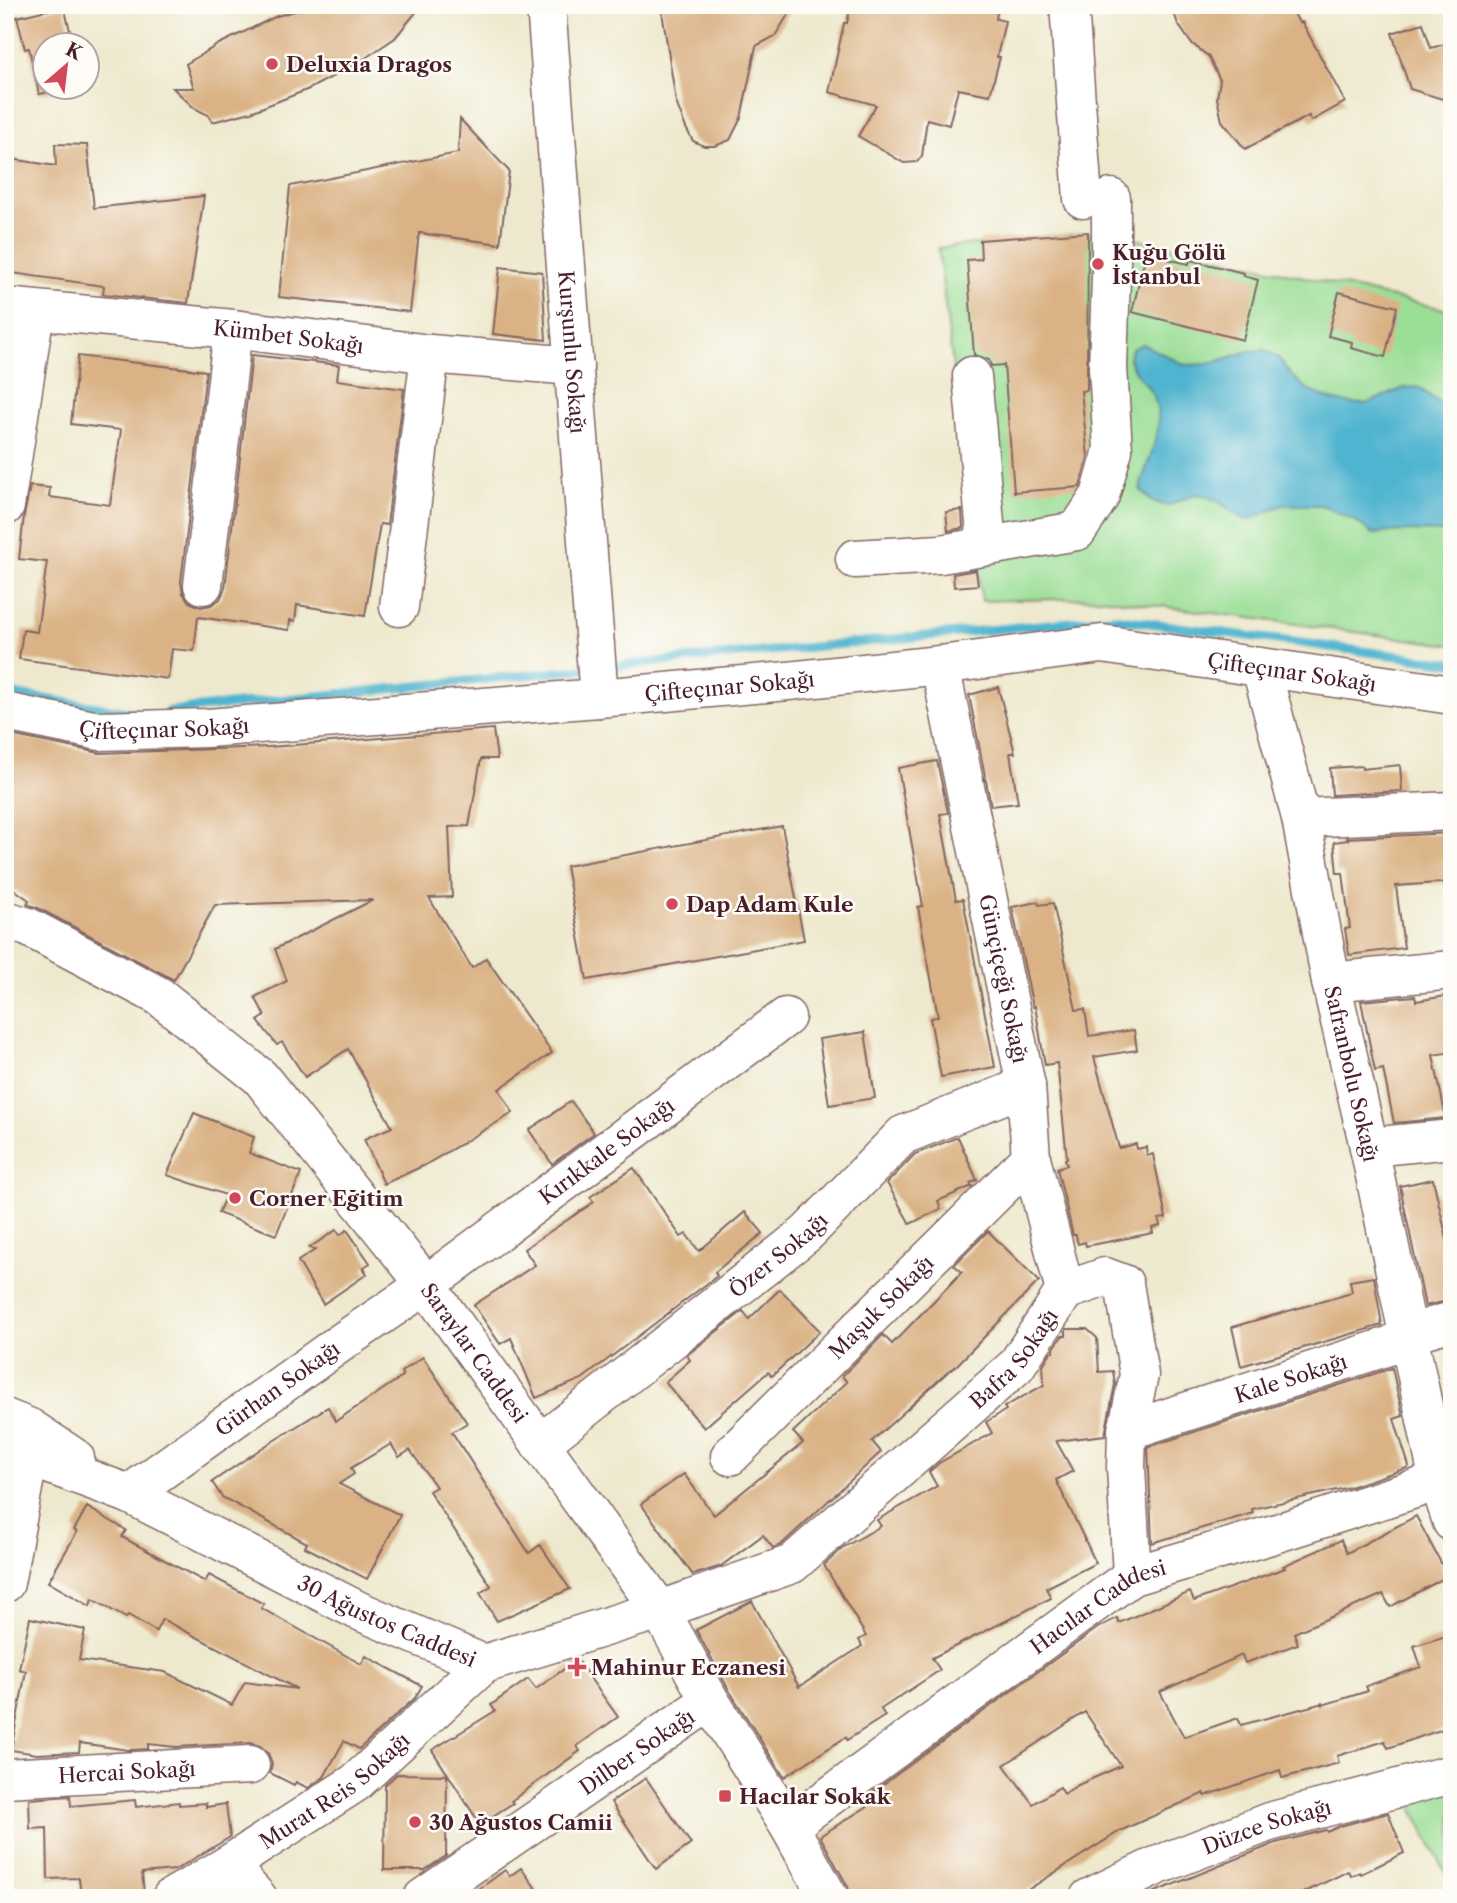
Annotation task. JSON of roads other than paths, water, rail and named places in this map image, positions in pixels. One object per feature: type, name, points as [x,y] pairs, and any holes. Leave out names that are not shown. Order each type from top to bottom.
[{"type":"street","name":"Kurşunlu Sokağı","points":[[546,5],[599,698]]},
{"type":"street","points":[[855,559],[941,554],[1077,531],[1100,496],[1113,450],[1108,368],[1111,277],[1069,5]]},
{"type":"street","name":"Kümbet Sokağı","points":[[20,309],[233,329],[430,354],[574,366]]},
{"type":"street","points":[[5,506],[20,309]]},
{"type":"street","points":[[202,585],[233,329]]},
{"type":"street","points":[[398,607],[430,354]]},
{"type":"street","points":[[972,376],[987,546]]},
{"type":"street","name":"Çifteçınar Sokağı","points":[[5,712],[100,731],[207,728],[599,698],[940,665],[1102,644],[1452,695]]},
{"type":"street","name":"Günçiçeği Sokağı","points":[[940,665],[1027,1086],[1031,1158],[1065,1291]]},
{"type":"street","name":"Safranbolu Sokağı","points":[[1261,668],[1301,818],[1331,982],[1408,1334],[1445,1480],[1452,1522]]},
{"type":"street","points":[[1301,818],[1452,811]]},
{"type":"street","name":"Saraylar Caddesi","points":[[5,920],[28,927],[159,996],[260,1077],[426,1285],[660,1610],[710,1701],[789,1826],[829,1898]]},
{"type":"street","points":[[1331,982],[1452,970]]},
{"type":"street","name":"Kırıkkale Sokağı","points":[[426,1285],[786,1017]]},
{"type":"street","name":"Özer Sokağı","points":[[540,1444],[807,1233],[903,1135],[1027,1086]]},
{"type":"street","points":[[1369,1147],[1452,1139]]},
{"type":"street","name":"Maşuk Sokağı","points":[[730,1456],[1031,1158]]},
{"type":"street","name":"Bafra Sokağı","points":[[660,1610],[792,1564],[1016,1366],[1065,1291],[1105,1277],[1124,1284],[1139,1375],[1128,1431],[1126,1467],[1132,1576]]},
{"type":"street","name":"Gürhan Sokağı","points":[[129,1494],[426,1285]]},
{"type":"street","name":"Kale Sokağı","points":[[1128,1431],[1392,1345],[1408,1334],[1452,1321]]},
{"type":"street","name":"30 Ağustos Caddesi","points":[[5,1418],[30,1428],[129,1494]]},
{"type":"street","points":[[5,1583],[17,1452]]},
{"type":"street","name":"30 Ağustos Caddesi","points":[[17,1452],[129,1494],[357,1610],[484,1664],[660,1610]]},
{"type":"street","name":"Hacılar Caddesi","points":[[789,1826],[1132,1576],[1445,1480]]},
{"type":"street","name":"Murat Reis Sokağı","points":[[171,1898],[228,1865],[355,1783],[484,1664]]},
{"type":"street","name":"Dilber Sokağı","points":[[424,1898],[710,1701]]},
{"type":"street","name":"Hercai Sokağı","points":[[5,1778],[250,1766]]},
{"type":"street","name":"Düzce Sokağı","points":[[1089,1898],[1156,1866],[1269,1822],[1452,1774]]},
{"type":"street","points":[[228,1865],[258,1898]]},
{"type":"water","points":[[1143,344],[1185,365],[1209,364],[1249,351],[1264,350],[1279,358],[1291,375],[1308,390],[1334,401],[1368,403],[1404,388],[1418,387],[1452,412],[1452,532],[1402,531],[1373,534],[1354,520],[1321,505],[1283,505],[1248,520],[1218,501],[1201,494],[1192,495],[1168,506],[1151,501],[1140,489],[1158,430],[1157,406],[1129,358],[1132,349]]},
{"type":"waterway","points":[[605,667],[1112,618],[1452,663]]},
{"type":"waterway","points":[[169,711],[587,669]]},
{"type":"waterway","points":[[5,693],[135,713]]},
{"type":"place","name":"Deluxia Dragos","points":[[272,64]]},
{"type":"place","name":"Kuğu Gölü İstanbul","points":[[1098,264]]},
{"type":"place","name":"Dap Adam Kule","points":[[672,904]]},
{"type":"place","name":"Corner Eğitim","points":[[235,1198]]},
{"type":"place","name":"Mahinur Eczanesi","points":[[577,1667]]},
{"type":"place","name":"Hacılar Sokak","points":[[725,1796]]},
{"type":"place","name":"30 Ağustos Camii","points":[[415,1822]]}]
